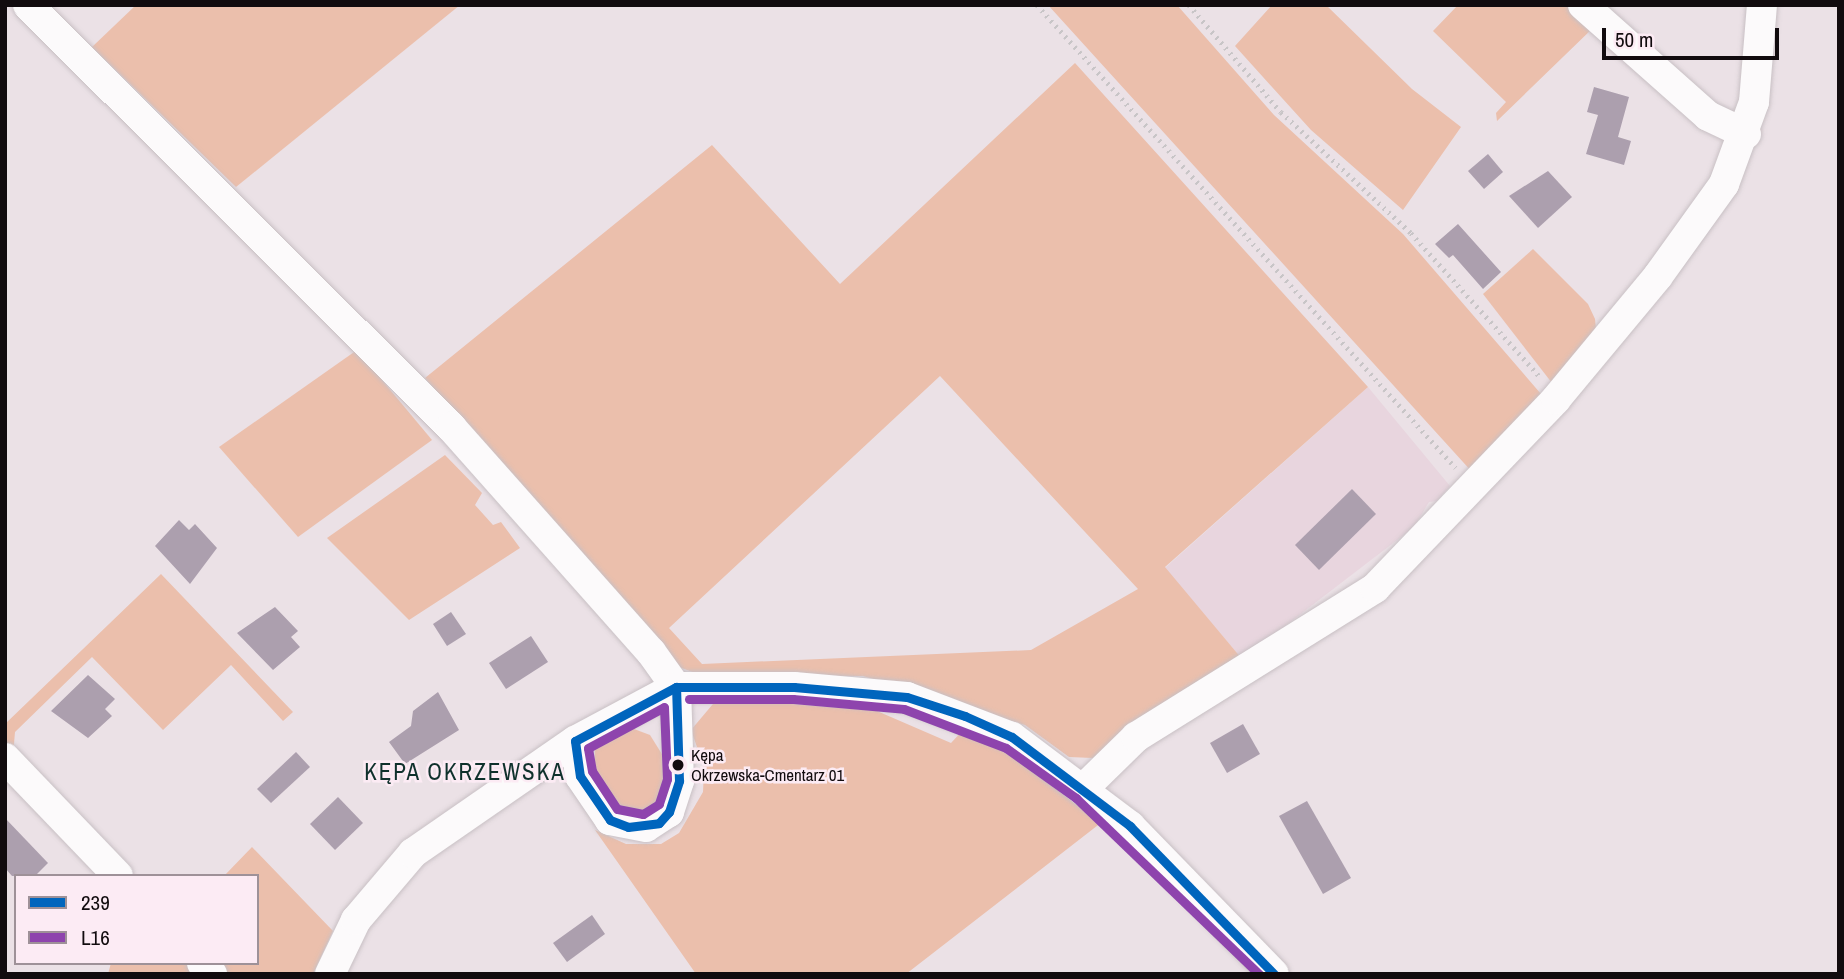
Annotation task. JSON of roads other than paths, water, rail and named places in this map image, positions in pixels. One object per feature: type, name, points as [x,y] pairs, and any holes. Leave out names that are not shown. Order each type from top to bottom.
[{"type":"street","points":[[28,5],[451,426],[676,687],[679,781],[669,812],[659,822],[628,827],[610,820],[580,776],[575,741]]},
{"type":"street","points":[[1583,5],[1708,116],[1746,134]]},
{"type":"street","points":[[1084,788],[1136,737],[1375,588],[1556,399],[1696,227],[1724,184],[1746,134],[1762,5]]},
{"type":"street","points":[[330,974],[356,920],[413,853],[575,741],[676,687],[794,687],[907,697],[1012,737],[1084,788],[1246,939],[1274,974]]},
{"type":"street","points":[[5,758],[116,874]]},
{"type":"place","name":"Kępa Okrzewska-Cmentarz 01","points":[[678,765]]},
{"type":"district","name":"KĘPA OKRZEWSKA","points":[[465,772]]}]
